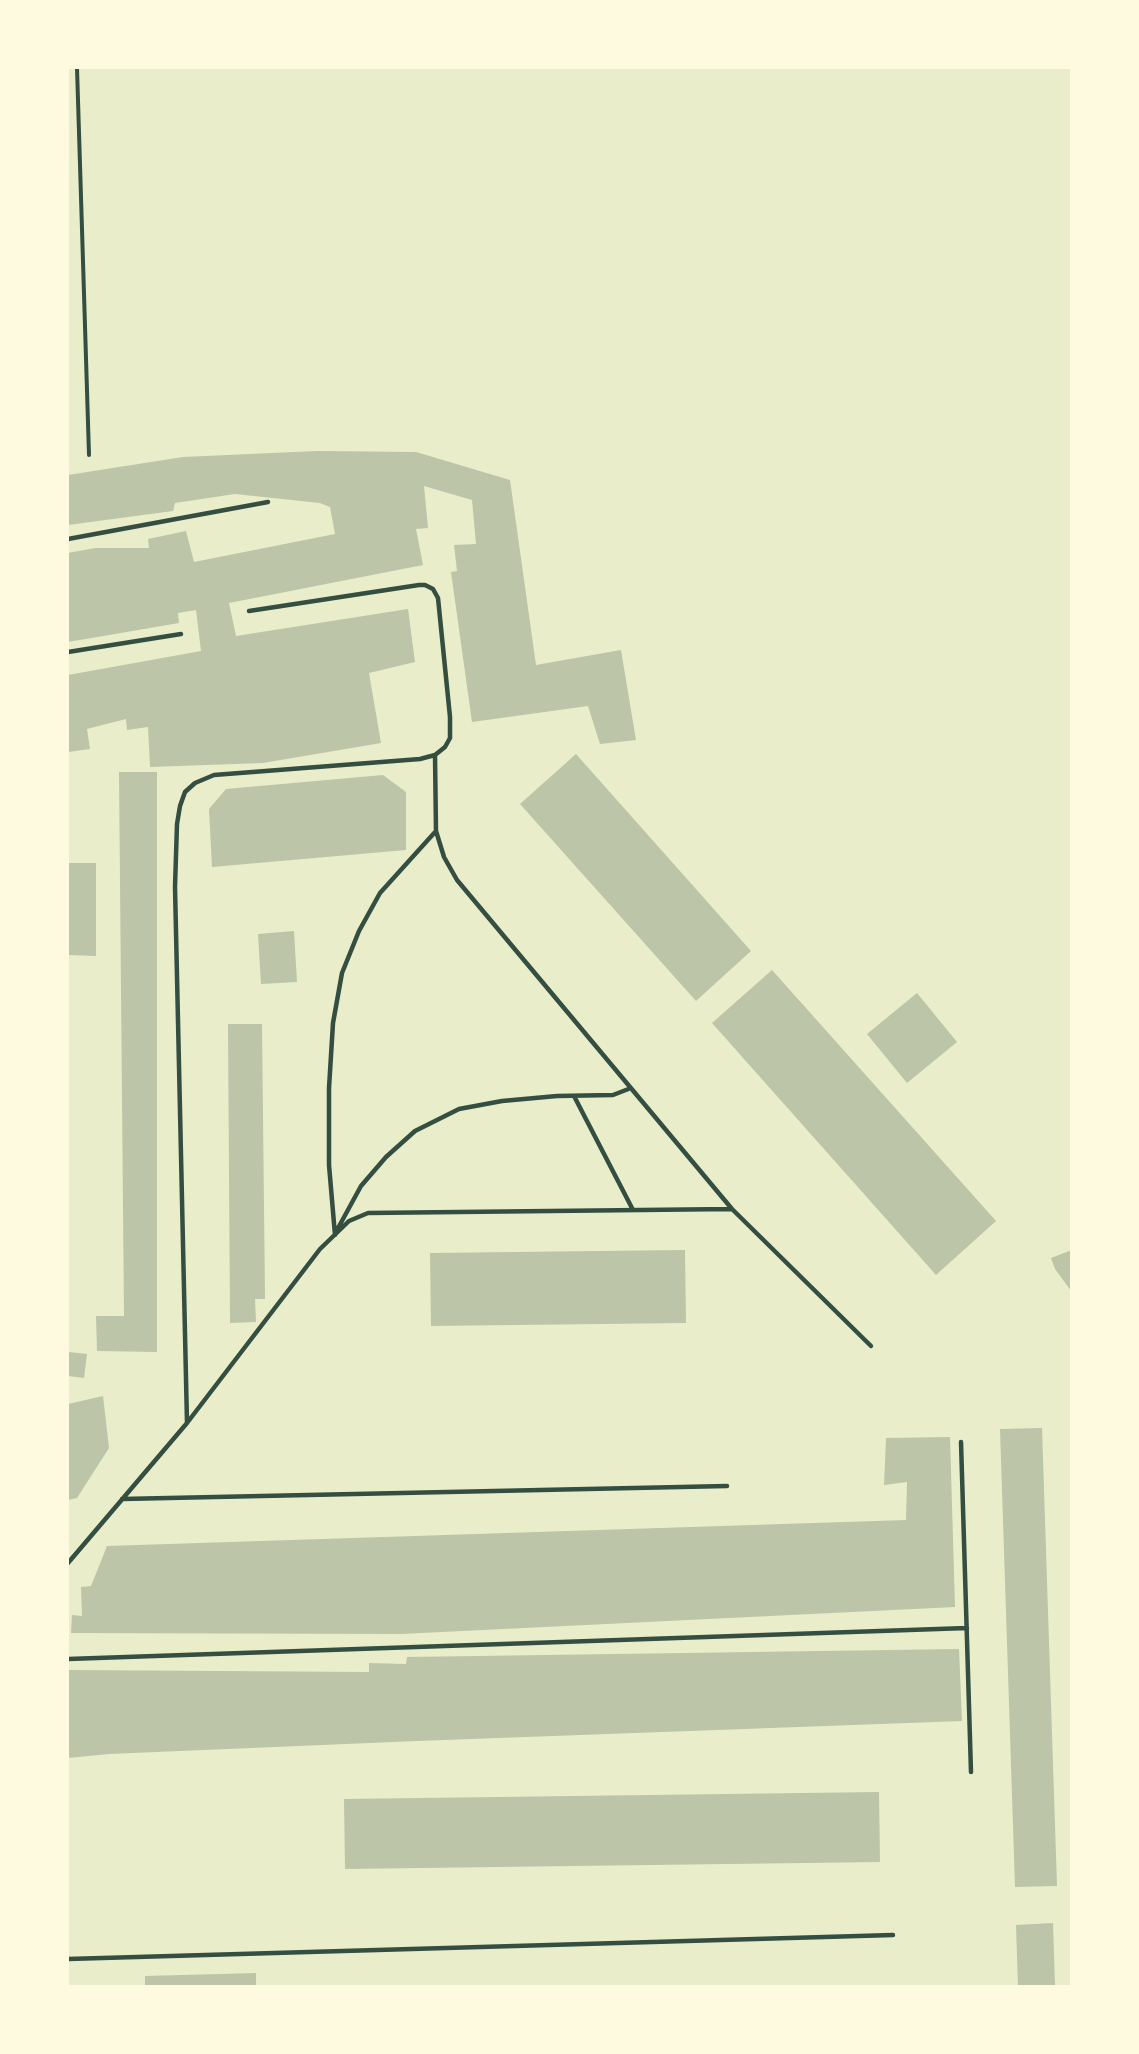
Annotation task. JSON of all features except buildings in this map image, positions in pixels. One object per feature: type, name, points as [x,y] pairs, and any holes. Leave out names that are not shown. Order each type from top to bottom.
[{"type":"lane","points":[[68,539],[268,502]]},
{"type":"lane","points":[[187,1423],[175,887],[177,824],[182,799],[185,792],[195,783],[214,775],[420,759],[435,755],[446,747],[451,727],[438,598],[433,589],[419,585],[249,611]]},
{"type":"lane","points":[[68,652],[181,634]]},
{"type":"lane","points":[[435,755],[436,831],[444,857],[457,880],[732,1209],[871,1346]]},
{"type":"lane","points":[[335,1235],[329,1166],[329,1088],[333,1023],[342,973],[359,931],[380,893],[436,831]]},
{"type":"lane","points":[[335,1235],[361,1186],[386,1157],[415,1131],[459,1109],[502,1101],[574,1095],[613,1095],[631,1088]]},
{"type":"lane","points":[[574,1095],[633,1210]]},
{"type":"lane","points":[[68,1563],[187,1423],[320,1249],[350,1221],[368,1213],[732,1209]]},
{"type":"lane","points":[[961,1442],[971,1772]]},
{"type":"lane","points":[[122,1499],[727,1486]]},
{"type":"lane","points":[[68,1659],[967,1628]]},
{"type":"lane","points":[[68,1959],[893,1935]]},
{"type":"path","points":[[77,68],[89,455]]}]
